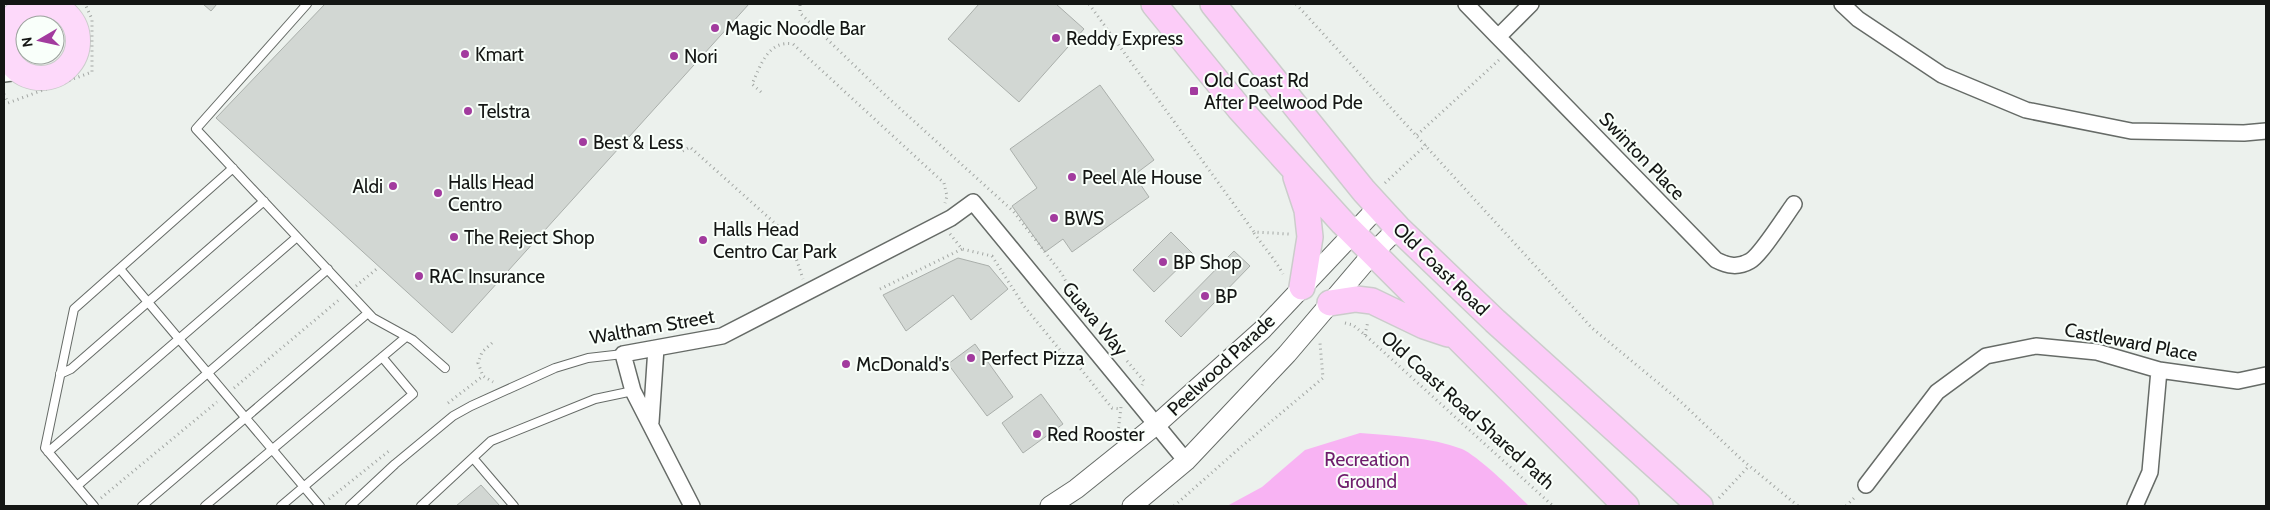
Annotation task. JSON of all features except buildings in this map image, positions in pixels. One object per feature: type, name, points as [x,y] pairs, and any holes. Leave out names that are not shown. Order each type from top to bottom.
[{"type":"highway","name":"Old Coast Road","points":[[1154,4],[1240,108],[1352,232],[1626,506]]},
{"type":"highway","name":"Old Coast Road","points":[[1213,4],[1378,207],[1398,228],[1495,321],[1709,503]]},
{"type":"highway","points":[[1292,166],[1307,210],[1310,237],[1295,280]]},
{"type":"highway","points":[[1335,313],[1356,299],[1372,301],[1424,326],[1455,336]]},
{"type":"main road","points":[[34,4],[49,4],[63,11],[73,22],[78,35],[77,50],[71,63],[61,73],[47,78],[33,78],[12,73],[4,48],[4,34],[10,20],[20,7],[34,4]]},
{"type":"street","name":"Swinton Place","points":[[1466,4],[1716,260],[1728,266],[1752,261],[1794,204]]},
{"type":"street","points":[[1498,37],[1531,4]]},
{"type":"street","points":[[1842,4],[1858,20],[1942,75],[2026,110],[2131,131],[2244,133],[2266,131]]},
{"type":"street","name":"Waltham Street","points":[[623,354],[722,336],[951,218],[973,202]]},
{"type":"street","name":"Guava Way","points":[[973,202],[1186,461]]},
{"type":"street","name":"Peelwood Parade","points":[[1050,506],[1076,489],[1157,424],[1262,330],[1295,280],[1352,232],[1378,207]]},
{"type":"street","name":"Peelwood Parade","points":[[1132,506],[1186,461],[1287,354],[1335,313],[1373,253],[1398,228]]},
{"type":"street","name":"Castleward Place","points":[[1866,484],[1937,392],[1986,356],[2036,346],[2097,352],[2159,370],[2238,381],[2266,375]]},
{"type":"street","points":[[651,423],[656,348]]},
{"type":"street","points":[[623,354],[633,391],[692,506]]},
{"type":"street","points":[[2135,506],[2150,472],[2159,370]]},
{"type":"lane","points":[[307,4],[196,128],[368,313],[406,336],[445,368]]},
{"type":"lane","points":[[94,506],[45,448],[74,310],[233,168]]},
{"type":"lane","points":[[60,374],[71,369],[264,201]]},
{"type":"lane","points":[[48,452],[297,237]]},
{"type":"lane","points":[[120,269],[320,506]]},
{"type":"lane","points":[[77,486],[328,269]]},
{"type":"lane","points":[[142,506],[368,313]]},
{"type":"lane","points":[[205,506],[406,336]]},
{"type":"lane","name":"Waltham Street","points":[[350,506],[395,464],[453,416],[470,406],[555,368],[588,358],[623,354]]},
{"type":"lane","points":[[281,506],[413,394],[382,357]]},
{"type":"lane","points":[[421,506],[491,441],[595,399],[633,391]]},
{"type":"lane","points":[[473,458],[514,506]]},
{"type":"path","points":[[4,94],[6,104],[92,72],[92,19],[85,4]]},
{"type":"path","points":[[1089,4],[1264,248],[1272,253],[1284,277],[1295,280]]},
{"type":"path","points":[[1296,4],[1592,328],[1680,401],[1749,466],[1798,506]]},
{"type":"path","points":[[800,5],[800,13],[884,94],[1013,210],[1062,274],[1076,302]]},
{"type":"path","points":[[760,92],[752,84],[772,46]]},
{"type":"path","points":[[1417,135],[1510,50]]},
{"type":"path","points":[[677,145],[681,152],[690,147],[787,234]]},
{"type":"path","points":[[1254,232],[1297,235]]},
{"type":"path","points":[[880,289],[962,249]]},
{"type":"path","points":[[795,254],[804,284]]},
{"type":"path","name":"Old Coast Road Shared Path","points":[[1335,313],[1353,324],[1553,506]]},
{"type":"path","points":[[1174,506],[1323,378],[1320,341],[1323,335]]},
{"type":"path","points":[[1122,356],[1144,381],[1141,388]]},
{"type":"path","points":[[1709,503],[1749,466]]},
{"type":"green space","name":"Recreation Ground","points":[[1360,433],[1425,439],[1462,449],[1487,467],[1529,506],[1227,506],[1262,487],[1305,450]]},
{"type":"place","name":"Magic Noodle Bar","points":[[715,28]]},
{"type":"place","name":"Reddy Express","points":[[1056,38]]},
{"type":"place","name":"Kmart","points":[[465,54]]},
{"type":"place","name":"Nori","points":[[674,56]]},
{"type":"place","name":"Old Coast Rd After Peelwood Pde","points":[[1194,91]]},
{"type":"place","name":"Telstra","points":[[468,111]]},
{"type":"place","name":"Best & Less","points":[[583,142]]},
{"type":"place","name":"Peel Ale House","points":[[1072,177]]},
{"type":"place","name":"Aldi","points":[[393,186]]},
{"type":"place","name":"Halls Head Centro","points":[[438,193]]},
{"type":"place","name":"BWS","points":[[1054,218]]},
{"type":"place","name":"The Reject Shop","points":[[454,237]]},
{"type":"place","name":"Halls Head Centro Car Park","points":[[703,240]]},
{"type":"place","name":"BP Shop","points":[[1163,262]]},
{"type":"place","name":"RAC Insurance","points":[[419,276]]},
{"type":"place","name":"BP","points":[[1205,296]]},
{"type":"place","name":"Perfect Pizza","points":[[971,358]]},
{"type":"place","name":"McDonald's","points":[[846,364]]},
{"type":"place","name":"Red Rooster","points":[[1037,434]]}]
